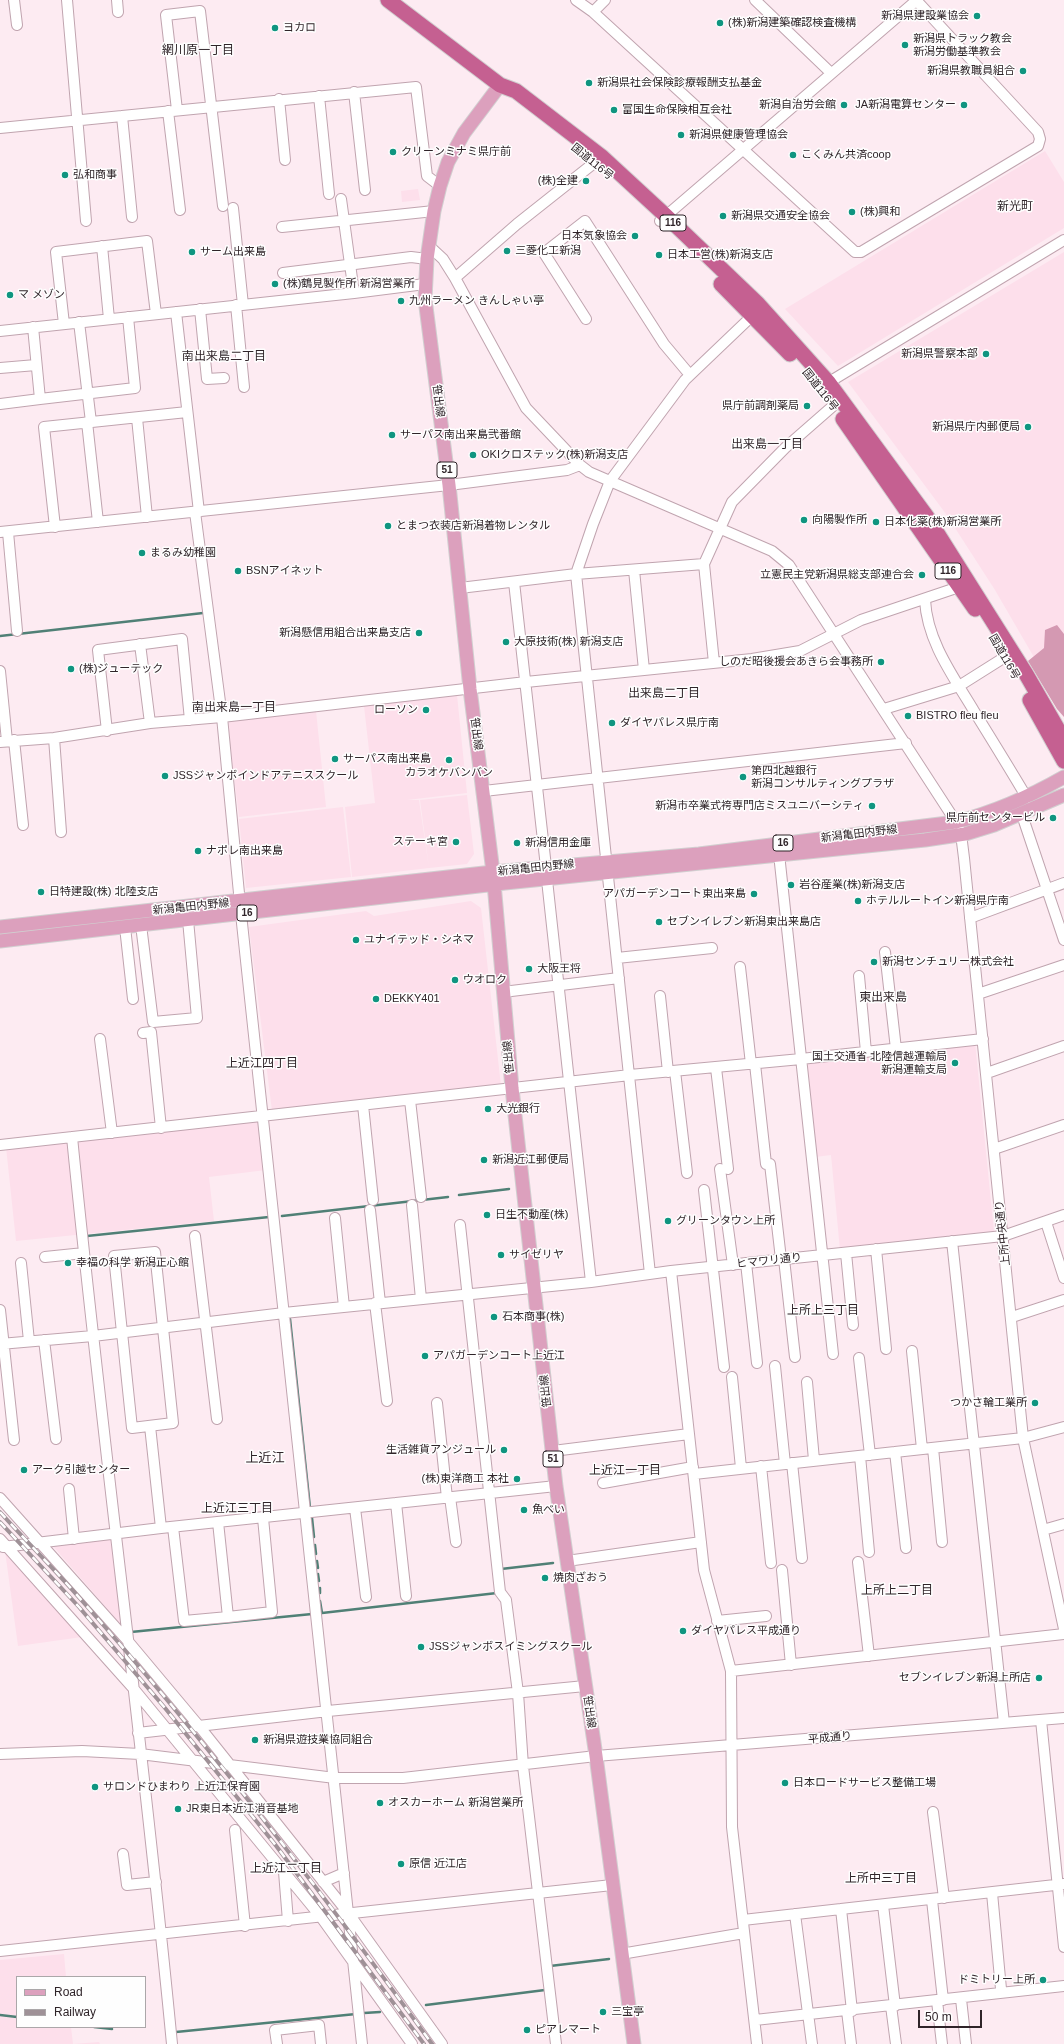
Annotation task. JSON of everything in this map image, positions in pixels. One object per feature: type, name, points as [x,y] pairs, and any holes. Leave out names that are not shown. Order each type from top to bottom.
[{"type":"highway","name":"国道116号","points":[[388,0],[500,85],[516,91],[602,157],[663,219],[752,316],[824,385],[833,406],[979,615],[1005,657],[1064,761]]},
{"type":"highway","name":"国道116号","points":[[500,85],[510,99],[594,163],[663,219],[758,304],[824,385],[927,517],[1026,674],[1064,740]]},
{"type":"main road","name":"笹出線","points":[[500,85],[464,133],[448,162],[434,211],[425,284],[430,338],[449,485],[470,689],[484,791],[512,1088],[556,1486],[596,1756],[634,2044]]},
{"type":"main road","name":"新潟亀田内野線","points":[[0,927],[240,908],[606,867],[956,822],[990,813],[1027,798],[1064,777]]},
{"type":"main road","name":"新潟亀田内野線","points":[[606,867],[779,854],[925,840],[961,834],[994,825],[1022,815],[1064,795]]},
{"type":"main road","name":"新潟亀田内野線","points":[[0,942],[188,920],[240,908]]},
{"type":"street","points":[[14,0],[17,25]]},
{"type":"street","points":[[67,0],[86,221]]},
{"type":"street","points":[[117,0],[118,12]]},
{"type":"street","points":[[576,0],[592,12],[743,150],[855,252],[861,252],[1038,146],[1040,139],[1038,132],[916,0],[831,73],[743,150],[663,219]]},
{"type":"street","points":[[592,12],[605,0]]},
{"type":"street","points":[[755,0],[831,73]]},
{"type":"street","points":[[180,210],[166,15],[200,11],[228,207],[239,305],[244,387]]},
{"type":"street","points":[[0,128],[416,86],[426,176],[440,186]]},
{"type":"street","points":[[354,92],[365,190]]},
{"type":"street","points":[[319,96],[329,194]]},
{"type":"street","points":[[279,99],[285,160]]},
{"type":"street","points":[[122,116],[132,217]]},
{"type":"street","points":[[455,278],[539,206],[594,163]]},
{"type":"street","points":[[341,199],[354,294]]},
{"type":"street","points":[[282,227],[434,211]]},
{"type":"street","points":[[586,319],[544,253],[585,221],[664,344],[690,375]]},
{"type":"street","points":[[824,385],[1064,240]]},
{"type":"street","points":[[64,324],[56,252],[147,241],[156,314]]},
{"type":"street","points":[[102,246],[109,319]]},
{"type":"street","points":[[283,273],[411,256],[428,252]]},
{"type":"street","name":"上所中央通り","points":[[428,252],[443,259],[455,278],[526,408],[589,472],[772,551],[789,565],[956,822],[961,834],[987,1073],[1023,1438],[1064,1629]]},
{"type":"street","points":[[0,330],[354,294],[425,284]]},
{"type":"street","points":[[200,309],[207,379],[224,378]]},
{"type":"street","points":[[176,312],[197,512],[222,717],[240,908],[328,1711],[362,2044]]},
{"type":"street","points":[[650,1274],[576,574],[592,524],[610,481],[690,375],[752,316]]},
{"type":"street","points":[[0,404],[135,388],[128,317]]},
{"type":"street","points":[[80,322],[98,522]]},
{"type":"street","points":[[33,327],[40,399]]},
{"type":"street","points":[[0,368],[36,365]]},
{"type":"street","points":[[714,663],[704,564],[732,502],[785,448],[833,406]]},
{"type":"street","points":[[55,526],[44,427],[187,412]]},
{"type":"street","points":[[137,418],[147,517]]},
{"type":"street","points":[[17,631],[4,532],[449,485],[567,470],[580,464]]},
{"type":"street","points":[[460,588],[576,574],[704,564]]},
{"type":"street","points":[[634,570],[644,670]]},
{"type":"street","points":[[514,582],[591,1282]]},
{"type":"street","points":[[7,741],[54,738],[107,731],[150,723],[222,717],[526,682],[714,663],[800,651],[861,620],[925,600],[959,587]]},
{"type":"street","points":[[925,600],[926,618],[932,637],[959,686],[1027,798]]},
{"type":"street","points":[[107,731],[98,650],[140,644],[182,639],[190,720]]},
{"type":"street","points":[[140,644],[150,723]]},
{"type":"street","points":[[884,709],[959,686],[1005,657]]},
{"type":"street","points":[[0,671],[7,741],[23,825]]},
{"type":"street","points":[[54,738],[61,832]]},
{"type":"street","points":[[484,791],[906,743]]},
{"type":"street","points":[[1022,815],[1064,940]]},
{"type":"street","points":[[779,854],[832,1354]]},
{"type":"street","points":[[970,918],[1064,883]]},
{"type":"street","points":[[141,925],[153,1022],[197,1018],[188,920]]},
{"type":"street","points":[[125,927],[133,999]]},
{"type":"street","points":[[617,958],[712,948]]},
{"type":"street","points":[[885,952],[896,1049]]},
{"type":"street","points":[[978,994],[1064,965]]},
{"type":"street","points":[[740,967],[795,1357]]},
{"type":"street","points":[[859,976],[866,1052]]},
{"type":"street","points":[[503,992],[619,978]]},
{"type":"street","points":[[660,996],[687,1173]]},
{"type":"street","points":[[143,1033],[151,1032],[161,1128]]},
{"type":"street","points":[[100,1039],[112,1133]]},
{"type":"street","points":[[0,1145],[630,1075],[716,1068],[983,1039]]},
{"type":"street","points":[[987,1073],[1064,1046]]},
{"type":"street","points":[[716,1068],[733,1265]]},
{"type":"street","points":[[410,1100],[421,1197]]},
{"type":"street","points":[[363,1105],[373,1200]]},
{"type":"street","points":[[994,1149],[1064,1125]]},
{"type":"street","points":[[72,1137],[115,1534],[162,1935],[172,2044]]},
{"type":"street","points":[[704,1190],[724,1367]]},
{"type":"street","points":[[412,1205],[421,1299]]},
{"type":"street","points":[[370,1210],[387,1401]]},
{"type":"street","name":"ヒマワリ通り","points":[[2,1344],[29,1340],[121,1333],[284,1313],[591,1282],[671,1271],[1003,1236],[1064,1215]]},
{"type":"street","points":[[335,1218],[344,1307]]},
{"type":"street","points":[[1046,1222],[1064,1278]]},
{"type":"street","points":[[460,1226],[466,1294],[500,1592],[506,1600],[518,1693],[522,1766],[556,2044]]},
{"type":"street","points":[[195,1236],[207,1323],[217,1419]]},
{"type":"street","points":[[952,1241],[1004,1723]]},
{"type":"street","points":[[876,1249],[886,1349]]},
{"type":"street","points":[[155,1252],[174,1423],[132,1428],[121,1333],[114,1256],[155,1252]]},
{"type":"street","points":[[45,1257],[84,1253]]},
{"type":"street","points":[[846,1253],[853,1325]]},
{"type":"street","points":[[21,1263],[29,1340]]},
{"type":"street","points":[[746,1263],[757,1363]]},
{"type":"street","points":[[671,1271],[704,1570],[731,1671],[732,1827],[757,2044]]},
{"type":"street","points":[[1012,1317],[1064,1300]]},
{"type":"street","points":[[0,1310],[2,1344],[14,1440]]},
{"type":"street","points":[[44,1340],[56,1439]]},
{"type":"street","points":[[912,1351],[922,1449]]},
{"type":"street","points":[[859,1358],[869,1552]]},
{"type":"street","points":[[775,1366],[802,1558]]},
{"type":"street","points":[[732,1377],[741,1468]]},
{"type":"street","points":[[806,1382],[814,1460]]},
{"type":"street","points":[[437,1403],[448,1498],[456,1542]]},
{"type":"street","points":[[150,1426],[161,1528]]},
{"type":"street","points":[[603,1483],[694,1470],[741,1468],[1023,1438],[1064,1427]]},
{"type":"street","points":[[552,1451],[689,1434]]},
{"type":"street","points":[[933,1448],[942,1542]]},
{"type":"street","points":[[895,1452],[906,1548]]},
{"type":"street","points":[[761,1466],[771,1563]]},
{"type":"street","points":[[4,1547],[161,1528],[556,1486]]},
{"type":"street","points":[[69,1488],[74,1539]]},
{"type":"street","points":[[0,1498],[42,1542],[199,1726],[349,1914],[442,2044]]},
{"type":"street","points":[[396,1504],[406,1596]]},
{"type":"street","points":[[355,1508],[366,1597]]},
{"type":"street","points":[[173,1527],[184,1621],[228,1617],[272,1612],[263,1518]]},
{"type":"street","points":[[218,1522],[228,1617]]},
{"type":"street","points":[[1043,1530],[1064,1524]]},
{"type":"street","points":[[0,1539],[4,1547],[133,1688],[321,1917],[412,2044]]},
{"type":"street","points":[[567,1561],[701,1542]]},
{"type":"street","points":[[858,1562],[868,1656]]},
{"type":"street","points":[[782,1570],[791,1665]]},
{"type":"street","points":[[717,1622],[766,1616]]},
{"type":"street","points":[[731,1671],[1064,1634]]},
{"type":"street","points":[[138,1733],[328,1711],[585,1686]]},
{"type":"street","name":"平成通り","points":[[0,1754],[82,1751],[140,1754],[193,1762],[335,1778],[403,1778],[522,1766],[596,1756],[1064,1718]]},
{"type":"street","points":[[1041,1720],[1061,1885],[1064,1947]]},
{"type":"street","points":[[933,1812],[944,1898]]},
{"type":"street","points":[[235,1830],[245,1926]]},
{"type":"street","points":[[123,1854],[127,1885],[156,1882]]},
{"type":"street","points":[[284,1872],[288,1921]]},
{"type":"street","points":[[323,1882],[344,1873]]},
{"type":"street","points":[[0,1951],[162,1935],[612,1885]]},
{"type":"street","points":[[743,1920],[1061,1885]]},
{"type":"street","points":[[992,1893],[1001,1989]]},
{"type":"street","points":[[932,1900],[942,2044]]},
{"type":"street","points":[[883,1905],[896,2044]]},
{"type":"street","points":[[841,1909],[850,2011],[851,2044]]},
{"type":"street","points":[[795,1914],[812,2044]]},
{"type":"street","points":[[621,1954],[744,1933]]},
{"type":"street","points":[[754,2020],[961,1999],[1064,1986]]},
{"type":"street","points":[[961,1999],[966,2044]]},
{"type":"street","points":[[277,2044],[276,2030],[319,2026],[321,2044]]},
{"type":"shaded area","points":[[1045,151],[1064,182],[1064,228],[838,366],[785,309]]},
{"type":"shaded area","points":[[418,189],[420,200],[402,202],[401,191]]},
{"type":"shaded area","points":[[1064,252],[1064,709],[995,590],[946,514],[848,382]]},
{"type":"shaded area","points":[[1057,625],[1064,634],[1064,717],[1057,709],[1028,661],[1044,648],[1045,630]]},
{"type":"shaded area","points":[[457,695],[467,793],[407,800],[419,800],[429,868],[352,877],[345,807],[375,803],[364,706]]},
{"type":"shaded area","points":[[316,711],[326,807],[239,817],[227,721]]},
{"type":"shaded area","points":[[467,795],[474,854],[467,864],[429,868],[420,800]]},
{"type":"shaded area","points":[[343,807],[351,877],[246,888],[239,819]]},
{"type":"shaded area","name":"DEKKY401","points":[[471,901],[481,908],[501,1086],[272,1111],[249,927],[366,911],[374,916]]},
{"type":"shaded area","name":"国土交通省 北陸信越運輸局 新潟運輸支局","points":[[975,1042],[994,1232],[840,1250],[831,1155],[815,1157],[805,1062]]},
{"type":"shaded area","points":[[261,1121],[266,1170],[209,1177],[214,1221],[16,1241],[6,1147]]},
{"type":"shaded area","points":[[113,1539],[124,1628],[52,1545]]},
{"type":"shaded area","points":[[5,1551],[82,1637],[18,1646]]},
{"type":"shaded area","points":[[64,1954],[66,1976],[16,1976],[16,2028],[71,2028],[73,2044],[0,2044],[0,1960]]},
{"type":"shaded area","points":[[99,2042],[100,2044],[73,2044]]},
{"type":"waterway","points":[[0,636],[203,613]]},
{"type":"waterway","points":[[459,1195],[509,1189]]},
{"type":"waterway","points":[[282,1216],[448,1197]]},
{"type":"waterway","points":[[87,1238],[87,1236],[269,1217]]},
{"type":"waterway","points":[[290,1319],[310,1508]]},
{"type":"waterway","points":[[312,1518],[314,1537]]},
{"type":"waterway","points":[[315,1545],[316,1554]]},
{"type":"waterway","points":[[317,1561],[318,1568]]},
{"type":"waterway","points":[[502,1571],[501,1569],[553,1563]]},
{"type":"waterway","points":[[318,1574],[319,1581]]},
{"type":"waterway","points":[[320,1588],[320,1593]]},
{"type":"waterway","points":[[320,1601],[322,1613],[497,1593]]},
{"type":"waterway","points":[[131,1632],[312,1614]]},
{"type":"waterway","points":[[550,1966],[609,1959]]},
{"type":"waterway","points":[[426,2005],[545,1990]]},
{"type":"waterway","points":[[364,2013],[380,2012]]},
{"type":"waterway","points":[[176,2032],[356,2014]]},
{"type":"waterway","points":[[0,2015],[16,2017]]},
{"type":"waterway","points":[[103,2028],[112,2029]]},
{"type":"railway","points":[[0,1512],[84,1603],[220,1764],[349,1931],[432,2044]]},
{"type":"railway","points":[[0,1522],[79,1607],[165,1708],[274,1843],[424,2044]]},
{"type":"place","name":"新潟県建設業協会","points":[[977,16]]},
{"type":"place","name":"(株)新潟建築確認検査機構","points":[[720,23]]},
{"type":"place","name":"ヨカロ","points":[[275,28]]},
{"type":"place","name":"新潟県トラック教会 新潟労働基準教会","points":[[905,45]]},
{"type":"place","name":"新潟県教職員組合","points":[[1023,71]]},
{"type":"place","name":"新潟県社会保険診療報酬支払基金","points":[[589,83]]},
{"type":"place","name":"新潟自治労会館","points":[[844,105]]},
{"type":"place","name":"JA新潟電算センター","points":[[964,105]]},
{"type":"place","name":"富国生命保険相互会社","points":[[614,110]]},
{"type":"place","name":"新潟県健康管理協会","points":[[681,135]]},
{"type":"place","name":"クリーンミナミ県庁前","points":[[393,152]]},
{"type":"place","name":"こくみん共済coop","points":[[793,155]]},
{"type":"place","name":"弘和商事","points":[[65,175]]},
{"type":"place","name":"(株)全建","points":[[586,181]]},
{"type":"place","name":"(株)興和","points":[[852,212]]},
{"type":"place","name":"新潟県交通安全協会","points":[[723,216]]},
{"type":"place","name":"日本気象協会","points":[[635,236]]},
{"type":"place","name":"三菱化工新潟","points":[[507,251]]},
{"type":"place","name":"サーム出来島","points":[[192,252]]},
{"type":"place","name":"日本工営(株)新潟支店","points":[[659,255]]},
{"type":"place","name":"(株)鶴見製作所 新潟営業所","points":[[275,284]]},
{"type":"place","name":"マ メゾン","points":[[10,295]]},
{"type":"place","name":"九州ラーメン きんしゃい亭","points":[[401,301]]},
{"type":"place","name":"新潟県警察本部","points":[[986,354]]},
{"type":"place","name":"県庁前調剤薬局","points":[[807,406]]},
{"type":"place","name":"新潟県庁内郵便局","points":[[1028,427]]},
{"type":"place","name":"サーパス南出来島弐番館","points":[[392,435]]},
{"type":"place","name":"OKIクロステック(株)新潟支店","points":[[473,455]]},
{"type":"place","name":"向陽製作所","points":[[804,520]]},
{"type":"place","name":"日本化薬(株)新潟営業所","points":[[876,522]]},
{"type":"place","name":"とまつ衣装店新潟着物レンタル","points":[[388,526]]},
{"type":"place","name":"まるみ幼稚園","points":[[142,553]]},
{"type":"place","name":"BSNアイネット","points":[[238,571]]},
{"type":"place","name":"立憲民主党新潟県総支部連合会","points":[[922,575]]},
{"type":"place","name":"新潟懸信用組合出来島支店","points":[[419,633]]},
{"type":"place","name":"大原技術(株) 新潟支店","points":[[506,642]]},
{"type":"place","name":"しのだ昭後援会あきら会事務所","points":[[881,662]]},
{"type":"place","name":"(株)ジューテック","points":[[71,669]]},
{"type":"place","name":"ローソン","points":[[426,710]]},
{"type":"place","name":"BISTRO fleu fleu","points":[[908,716]]},
{"type":"place","name":"ダイヤパレス県庁南","points":[[612,723]]},
{"type":"place","name":"サーパス南出来島","points":[[335,759]]},
{"type":"place","name":"カラオケバンバン","points":[[449,760]]},
{"type":"place","name":"JSSジャンボインドアテニススクール","points":[[165,776]]},
{"type":"place","name":"第四北越銀行 新潟コンサルティングプラザ","points":[[743,777]]},
{"type":"place","name":"新潟市卒業式袴専門店ミスユニバーシティ","points":[[872,806]]},
{"type":"place","name":"県庁前センタービル","points":[[1053,818]]},
{"type":"place","name":"ステーキ宮","points":[[456,842]]},
{"type":"place","name":"新潟信用金庫","points":[[517,843]]},
{"type":"place","name":"ナポレ南出来島","points":[[198,851]]},
{"type":"place","name":"岩谷産業(株)新潟支店","points":[[791,885]]},
{"type":"place","name":"日特建設(株) 北陸支店","points":[[41,892]]},
{"type":"place","name":"アパガーデンコート東出来島","points":[[754,894]]},
{"type":"place","name":"ホテルルートイン新潟県庁南","points":[[858,901]]},
{"type":"place","name":"セブンイレブン新潟東出来島店","points":[[659,922]]},
{"type":"place","name":"ユナイテッド・シネマ","points":[[356,940]]},
{"type":"place","name":"新潟センチュリー株式会社","points":[[874,962]]},
{"type":"place","name":"大阪王将","points":[[529,969]]},
{"type":"place","name":"ウオロク","points":[[455,980]]},
{"type":"place","name":"DEKKY401","points":[[376,999]]},
{"type":"place","name":"国土交通省 北陸信越運輸局 新潟運輸支局","points":[[955,1063]]},
{"type":"place","name":"大光銀行","points":[[488,1109]]},
{"type":"place","name":"新潟近江郵便局","points":[[484,1160]]},
{"type":"place","name":"日生不動産(株)","points":[[487,1215]]},
{"type":"place","name":"グリーンタウン上所","points":[[668,1221]]},
{"type":"place","name":"サイゼリヤ","points":[[501,1255]]},
{"type":"place","name":"幸福の科学 新潟正心館","points":[[68,1263]]},
{"type":"place","name":"石本商事(株)","points":[[494,1317]]},
{"type":"place","name":"アパガーデンコート上近江","points":[[425,1356]]},
{"type":"place","name":"つかさ輪工業所","points":[[1035,1403]]},
{"type":"place","name":"生活雑貨アンジュール","points":[[504,1450]]},
{"type":"place","name":"アーク引越センター","points":[[24,1470]]},
{"type":"place","name":"(株)東洋商工 本社","points":[[517,1479]]},
{"type":"place","name":"魚べい","points":[[524,1510]]},
{"type":"place","name":"焼肉ざおう","points":[[545,1578]]},
{"type":"place","name":"ダイヤパレス平成通り","points":[[683,1631]]},
{"type":"place","name":"JSSジャンボスイミングスクール","points":[[421,1647]]},
{"type":"place","name":"セブンイレブン新潟上所店","points":[[1039,1678]]},
{"type":"place","name":"新潟県遊技業協同組合","points":[[255,1740]]},
{"type":"place","name":"日本ロードサービス整備工場","points":[[785,1783]]},
{"type":"place","name":"サロンドひまわり 上近江保育園","points":[[95,1787]]},
{"type":"place","name":"オスカーホーム 新潟営業所","points":[[380,1803]]},
{"type":"place","name":"JR東日本近江消音基地","points":[[178,1809]]},
{"type":"place","name":"原信 近江店","points":[[401,1864]]},
{"type":"place","name":"ドミトリー上所","points":[[1043,1980]]},
{"type":"place","name":"三宝亭","points":[[603,2012]]},
{"type":"place","name":"ピアレマート","points":[[527,2030]]},
{"type":"district","name":"網川原一丁目","points":[[198,51]]},
{"type":"district","name":"新光町","points":[[1015,207]]},
{"type":"district","name":"南出来島二丁目","points":[[224,357]]},
{"type":"district","name":"出来島一丁目","points":[[767,445]]},
{"type":"district","name":"出来島二丁目","points":[[664,694]]},
{"type":"district","name":"南出来島一丁目","points":[[234,708]]},
{"type":"district","name":"東出来島","points":[[883,998]]},
{"type":"district","name":"上近江四丁目","points":[[262,1064]]},
{"type":"district","name":"上所上三丁目","points":[[823,1311]]},
{"type":"district","name":"上近江","points":[[265,1458]]},
{"type":"district","name":"上近江一丁目","points":[[625,1471]]},
{"type":"district","name":"上近江三丁目","points":[[237,1509]]},
{"type":"district","name":"上所上二丁目","points":[[897,1591]]},
{"type":"district","name":"上近江二丁目","points":[[286,1869]]},
{"type":"district","name":"上所中三丁目","points":[[881,1879]]}]
